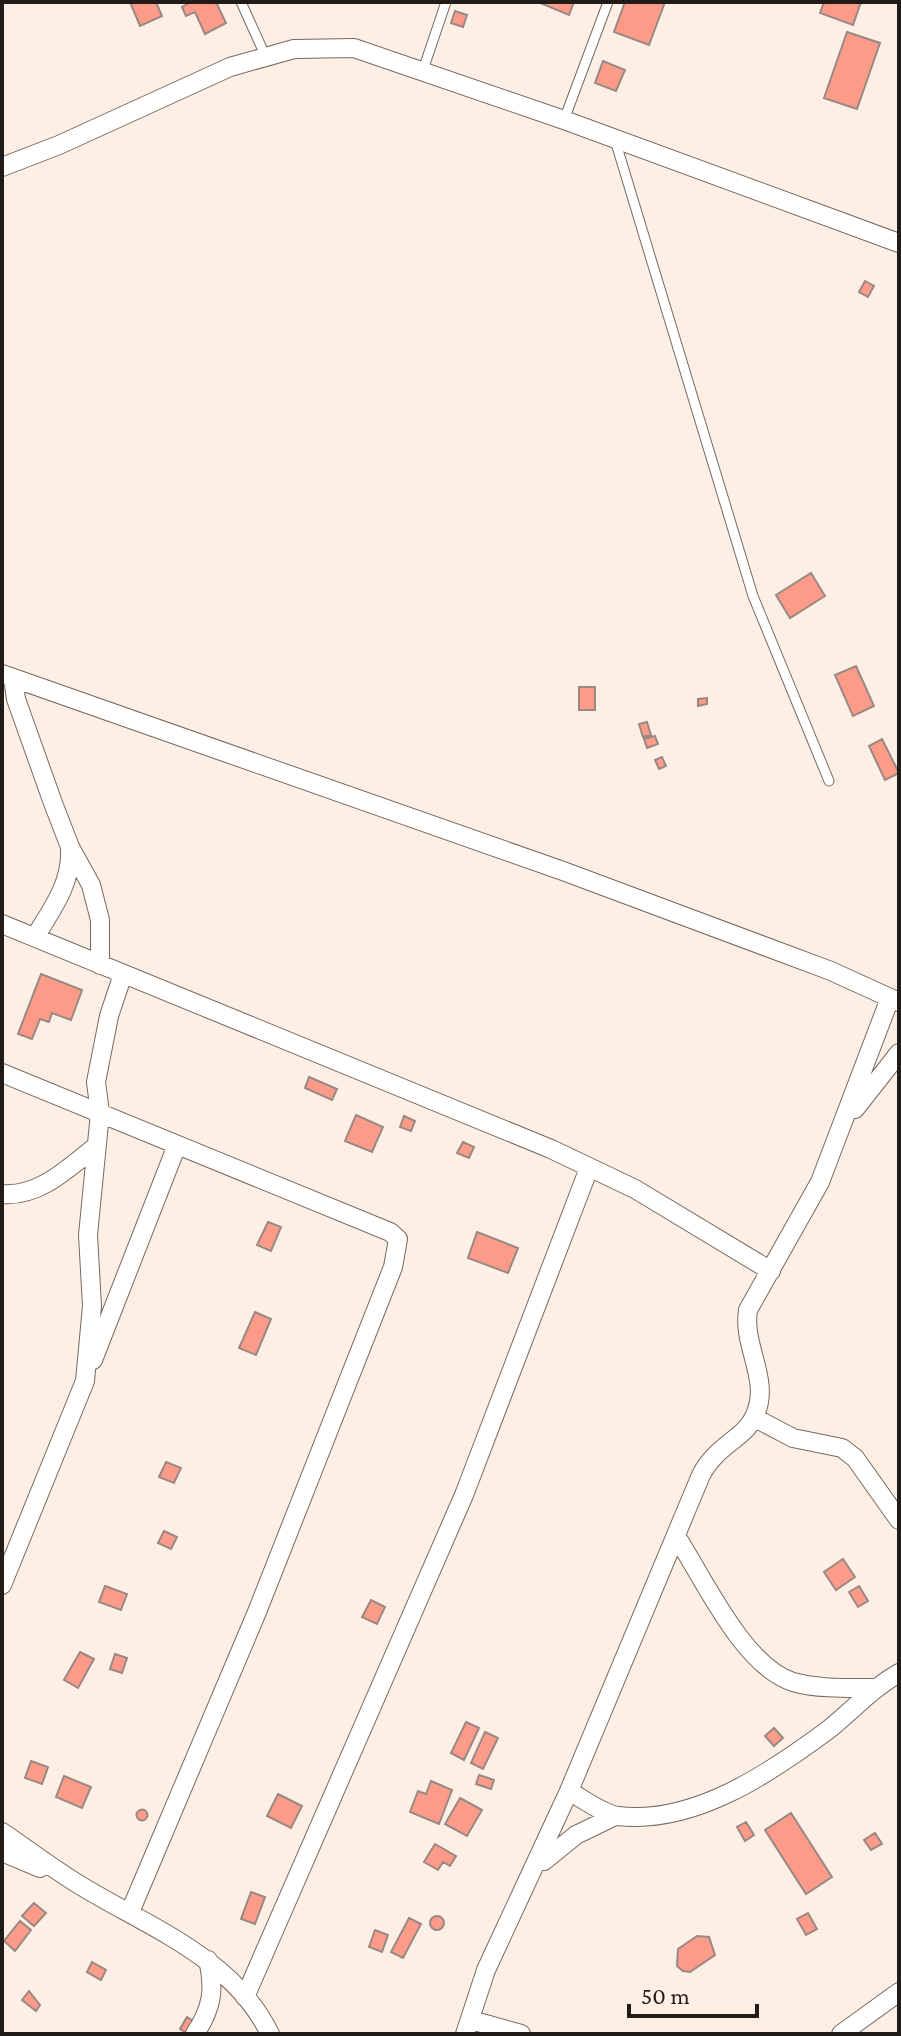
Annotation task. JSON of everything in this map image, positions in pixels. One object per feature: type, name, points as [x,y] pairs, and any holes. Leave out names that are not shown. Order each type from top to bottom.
[{"type":"street","points":[[2,167],[59,145],[230,67],[265,55],[294,49],[354,48],[564,120],[899,243]]},
{"type":"street","points":[[7,676],[70,847],[91,885],[100,920],[100,965]]},
{"type":"street","points":[[7,676],[563,871],[831,971],[895,1000],[799,1224],[748,1310],[745,1326],[762,1396],[755,1418],[709,1459],[535,1869],[486,1970],[468,2027],[521,2034]]},
{"type":"street","points":[[35,937],[63,888],[71,867],[70,847]]},
{"type":"street","points":[[2,924],[589,1168],[635,1189],[771,1271]]},
{"type":"street","points":[[85,1381],[92,1306],[88,1235],[100,1113],[96,1082],[109,1016],[123,974]]},
{"type":"street","points":[[845,1121],[899,1053]]},
{"type":"street","points":[[2,1073],[390,1232],[398,1244],[393,1267],[257,1612],[130,1912]]},
{"type":"street","points":[[2,1585],[177,1145]]},
{"type":"street","points":[[2,1194],[21,1196],[57,1177],[95,1147]]},
{"type":"street","points":[[245,1997],[464,1495],[589,1168]]},
{"type":"street","points":[[755,1418],[793,1438],[842,1448],[855,1458],[899,1520]]},
{"type":"street","points":[[676,1536],[749,1651],[771,1671],[793,1682],[836,1688],[873,1688]]},
{"type":"street","points":[[535,1869],[576,1835],[615,1816],[657,1815],[723,1796],[777,1766],[830,1728],[873,1688],[899,1673]]},
{"type":"street","points":[[569,1791],[615,1816]]},
{"type":"street","points":[[2,1832],[79,1885]]},
{"type":"street","points":[[2,1852],[79,1885],[208,1960],[245,1997],[270,2034]]},
{"type":"street","points":[[195,2034],[208,2014],[214,1988],[208,1960]]},
{"type":"street","points":[[841,2034],[899,1992]]},
{"type":"lane","points":[[241,2],[265,55]]},
{"type":"lane","points":[[423,70],[446,2]]},
{"type":"lane","points":[[564,120],[608,2]]},
{"type":"lane","points":[[614,139],[753,596],[829,781]]},
{"type":"building","points":[[130,2],[156,2],[162,16],[140,26]]},
{"type":"building","points":[[191,2],[216,2],[226,23],[205,34],[195,12],[186,16],[182,7]]},
{"type":"building","points":[[538,2],[574,2],[569,15]]},
{"type":"building","points":[[625,2],[665,2],[649,45],[614,32]]},
{"type":"building","points":[[824,2],[861,2],[853,25],[820,13]]},
{"type":"building","points":[[455,11],[467,15],[463,27],[451,23]]},
{"type":"building","points":[[847,32],[880,43],[857,109],[824,98]]},
{"type":"building","points":[[603,61],[625,70],[616,91],[595,83]]},
{"type":"building","points":[[865,281],[874,286],[868,297],[859,292]]},
{"type":"building","points":[[811,573],[825,596],[790,618],[776,595]]},
{"type":"building","points":[[856,666],[874,706],[853,716],[835,675]]},
{"type":"building","points":[[579,687],[595,687],[595,710],[579,710]]},
{"type":"building","points":[[707,698],[707,704],[698,706],[698,699]]},
{"type":"building","points":[[647,722],[651,735],[643,737],[639,724]]},
{"type":"building","points":[[655,736],[658,744],[647,748],[644,739]]},
{"type":"building","points":[[882,739],[899,773],[885,780],[869,746]]},
{"type":"building","points":[[662,757],[666,766],[659,769],[655,760]]},
{"type":"building","points":[[41,974],[82,990],[71,1020],[52,1013],[49,1022],[40,1019],[32,1039],[18,1034]]},
{"type":"building","points":[[309,1077],[337,1089],[332,1100],[305,1088]]},
{"type":"building","points":[[356,1115],[383,1127],[372,1152],[345,1141]]},
{"type":"building","points":[[404,1116],[415,1121],[411,1131],[400,1127]]},
{"type":"building","points":[[463,1142],[474,1147],[469,1158],[457,1153]]},
{"type":"building","points":[[268,1222],[281,1227],[271,1251],[257,1245]]},
{"type":"building","points":[[477,1232],[518,1248],[508,1273],[468,1258]]},
{"type":"building","points":[[255,1312],[271,1319],[256,1355],[239,1348]]},
{"type":"building","points":[[166,1462],[181,1468],[174,1483],[159,1477]]},
{"type":"building","points":[[164,1531],[177,1537],[171,1549],[158,1543]]},
{"type":"building","points":[[843,1559],[855,1577],[836,1590],[824,1572]]},
{"type":"building","points":[[105,1586],[127,1594],[121,1610],[99,1602]]},
{"type":"building","points":[[859,1586],[868,1601],[858,1607],[849,1592]]},
{"type":"building","points":[[371,1600],[385,1607],[377,1624],[362,1617]]},
{"type":"building","points":[[80,1652],[94,1659],[78,1688],[64,1680]]},
{"type":"building","points":[[115,1654],[127,1658],[122,1673],[110,1669]]},
{"type":"building","points":[[466,1722],[479,1728],[464,1760],[451,1753]]},
{"type":"building","points":[[774,1728],[783,1738],[774,1746],[765,1736]]},
{"type":"building","points":[[485,1732],[498,1738],[483,1769],[471,1763]]},
{"type":"building","points":[[31,1761],[48,1767],[42,1784],[25,1778]]},
{"type":"building","points":[[479,1775],[494,1780],[491,1789],[476,1784]]},
{"type":"building","points":[[64,1776],[91,1787],[82,1808],[56,1797]]},
{"type":"building","points":[[431,1781],[452,1790],[439,1824],[410,1812],[418,1791],[426,1794]]},
{"type":"building","points":[[278,1794],[302,1806],[291,1828],[267,1816]]},
{"type":"building","points":[[460,1798],[482,1810],[467,1836],[445,1824]]},
{"type":"building","points":[[142,1809],[148,1815],[142,1821],[136,1815]]},
{"type":"building","points":[[791,1813],[832,1877],[806,1894],[765,1830]]},
{"type":"building","points":[[746,1822],[754,1835],[745,1841],[737,1827]]},
{"type":"building","points":[[875,1833],[882,1844],[871,1850],[864,1840]]},
{"type":"building","points":[[435,1844],[456,1856],[450,1866],[443,1862],[438,1870],[424,1862]]},
{"type":"building","points":[[251,1892],[265,1897],[255,1924],[241,1919]]},
{"type":"building","points":[[34,1903],[46,1913],[34,1926],[22,1916]]},
{"type":"building","points":[[808,1913],[817,1929],[806,1935],[797,1919]]},
{"type":"building","points":[[437,1916],[444,1923],[437,1930],[430,1923]]},
{"type":"building","points":[[409,1918],[421,1924],[403,1958],[391,1952]]},
{"type":"building","points":[[20,1921],[31,1930],[15,1951],[4,1941]]},
{"type":"building","points":[[375,1930],[388,1935],[382,1952],[369,1947]]},
{"type":"building","points":[[697,1936],[709,1937],[715,1955],[690,1972],[683,1971],[677,1966],[678,1949]]},
{"type":"building","points":[[92,1962],[106,1970],[101,1980],[87,1972]]},
{"type":"building","points":[[29,1991],[40,2005],[36,2011],[22,2000]]},
{"type":"building","points":[[187,2017],[198,2024],[188,2034],[180,2029]]}]
